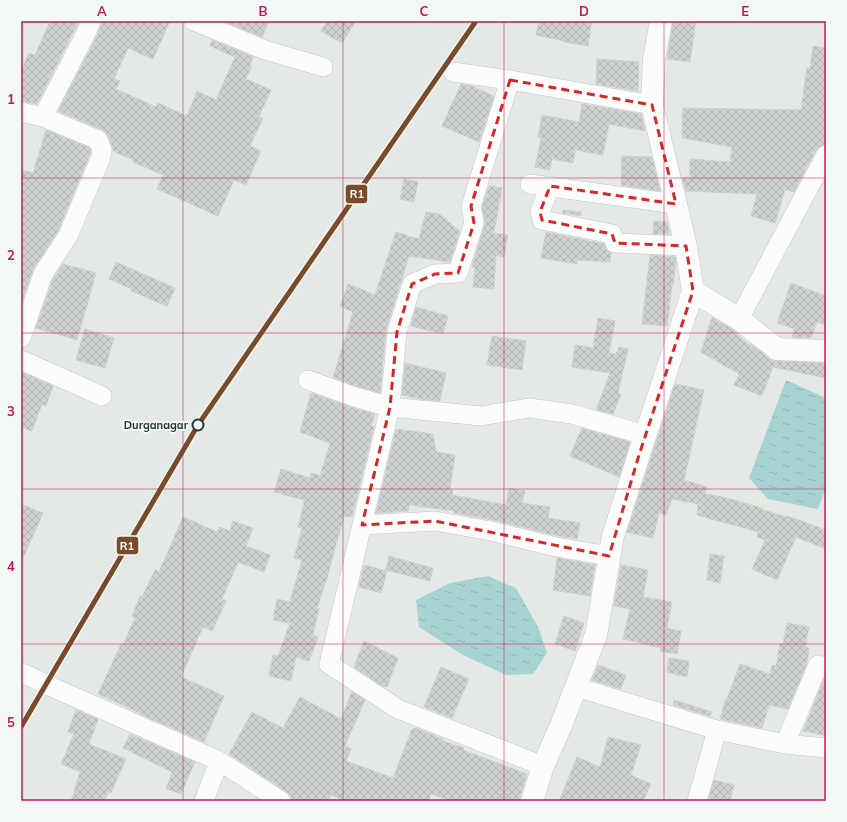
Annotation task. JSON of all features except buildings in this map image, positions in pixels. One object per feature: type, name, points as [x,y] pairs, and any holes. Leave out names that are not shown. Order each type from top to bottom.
[{"type":"street","points":[[42,117],[91,21]]},
{"type":"street","points":[[194,21],[265,50],[323,67]]},
{"type":"street","points":[[535,800],[543,766],[560,728],[596,635],[613,536],[693,291],[686,246],[652,105],[654,59],[662,21]]},
{"type":"street","points":[[453,72],[510,80],[652,105]]},
{"type":"street","points":[[510,80],[471,206],[474,223],[458,273],[435,274],[412,284],[397,332],[390,407],[328,664],[398,709],[543,766]]},
{"type":"street","points":[[21,112],[42,117],[98,140],[102,150],[101,157],[68,236],[43,274],[21,338]]},
{"type":"street","points":[[739,319],[826,155]]},
{"type":"street","points":[[530,184],[676,204]]},
{"type":"street","points":[[550,186],[540,212],[542,220],[612,234],[615,243],[686,246]]},
{"type":"street","points":[[693,291],[739,319],[777,350],[826,351]]},
{"type":"street","points":[[21,360],[102,396]]},
{"type":"street","points":[[308,380],[352,396],[390,407],[481,416],[529,408],[572,414],[646,435]]},
{"type":"street","points":[[362,525],[435,521],[491,531],[556,547],[610,556]]},
{"type":"street","points":[[785,744],[818,665],[826,668]]},
{"type":"street","points":[[21,673],[219,761],[281,801]]},
{"type":"street","points":[[576,687],[717,730],[785,744],[826,748]]},
{"type":"street","points":[[697,801],[717,730]]},
{"type":"street","points":[[204,801],[219,761]]},
{"type":"highlighted area","points":[[510,80],[652,105],[676,204],[550,186],[540,212],[542,220],[612,234],[615,243],[686,246],[693,291],[639,455],[609,556],[435,521],[362,525],[390,407],[397,332],[412,284],[435,274],[458,273],[474,223],[471,206]]},
{"type":"water","points":[[786,380],[826,398],[826,488],[818,509],[768,499],[749,478]]},
{"type":"water","points":[[488,576],[516,588],[538,627],[547,653],[533,674],[506,675],[463,655],[419,627],[416,600],[450,583]]},
{"type":"transit line","name":"R1","points":[[21,727],[198,425],[476,21]]},
{"type":"place","name":"Durganagar","points":[[198,425]]}]
